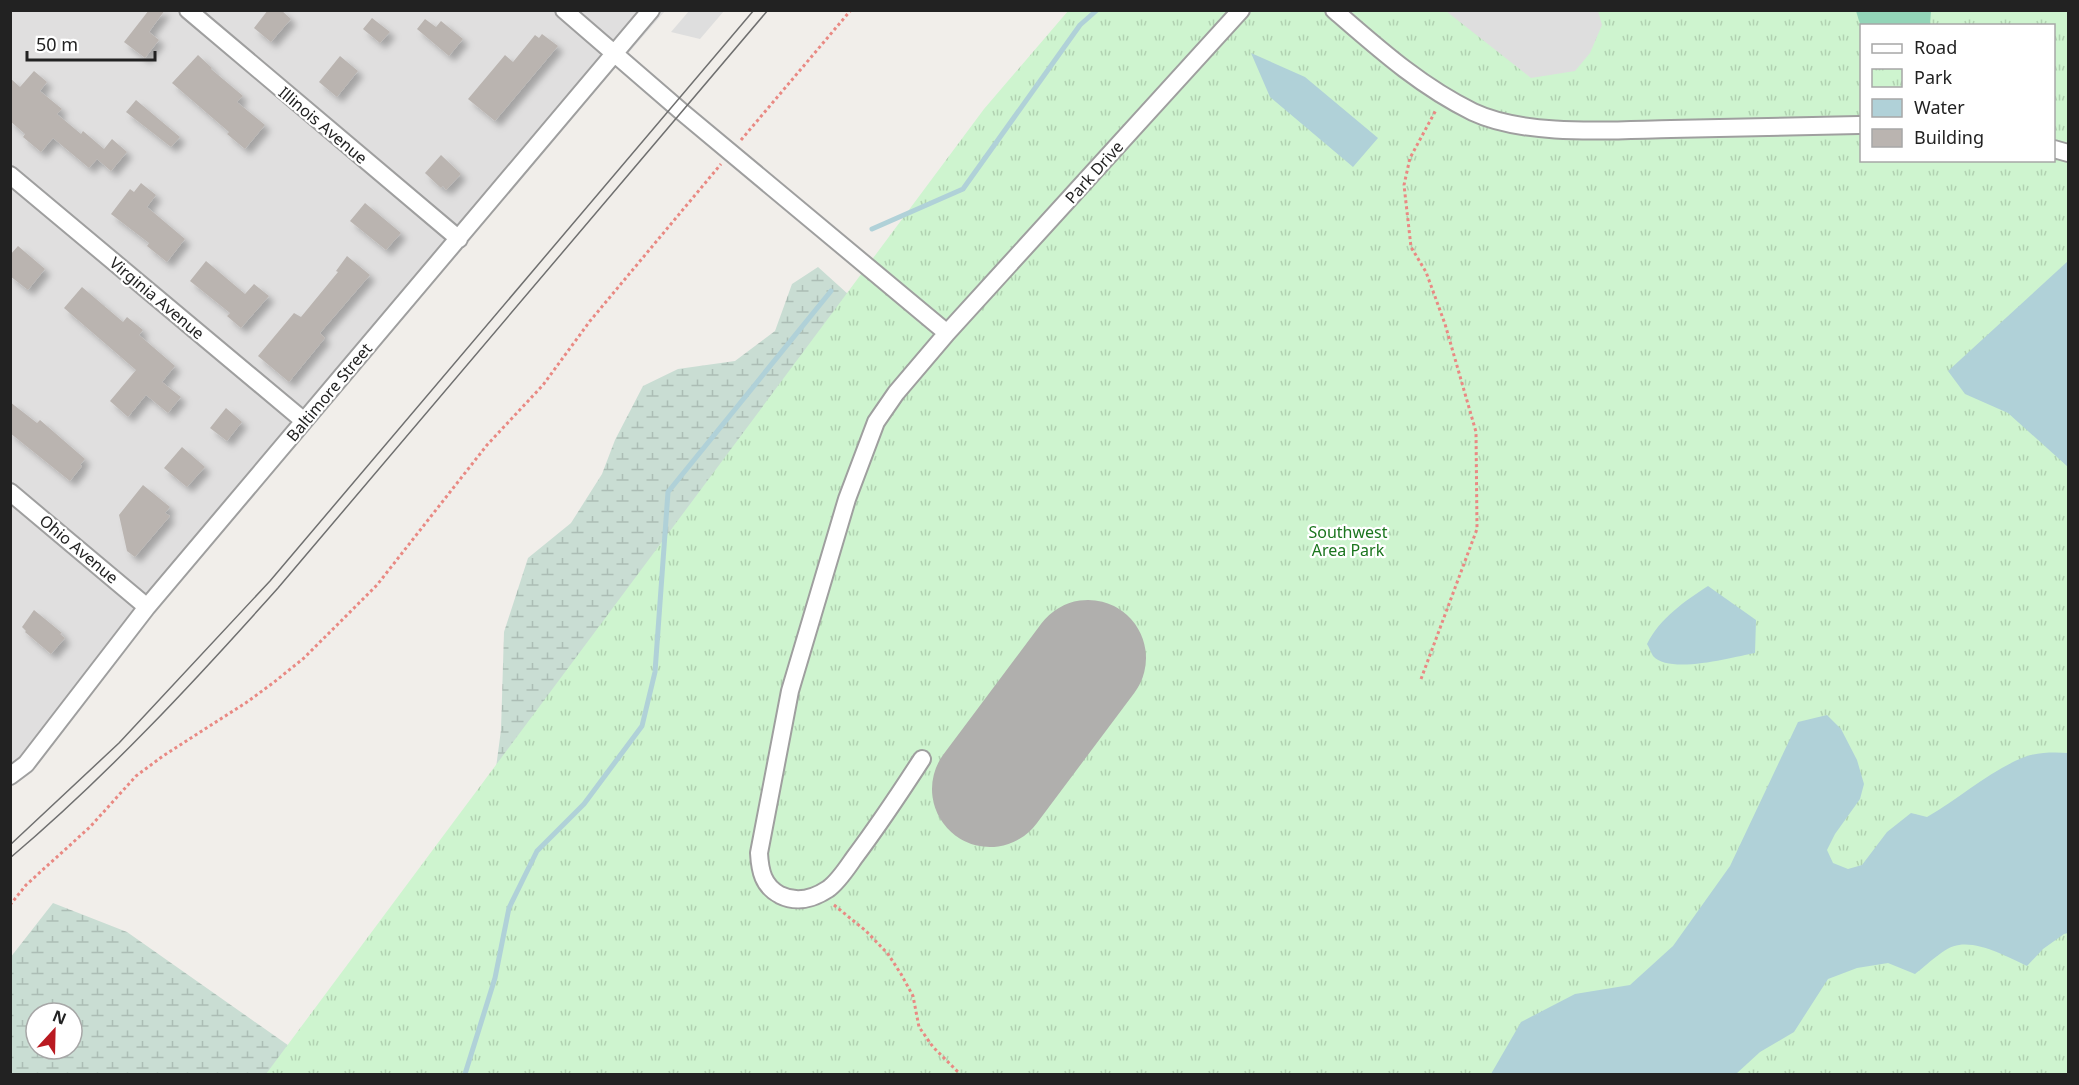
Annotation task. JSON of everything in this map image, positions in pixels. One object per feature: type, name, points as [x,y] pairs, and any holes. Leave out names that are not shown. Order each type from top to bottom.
[{"type":"street","name":"Illinois Avenue","points":[[188,10],[459,239]]},
{"type":"street","points":[[564,10],[730,153],[947,333]]},
{"type":"street","name":"Baltimore Street","points":[[10,776],[26,764],[147,607],[651,10]]},
{"type":"street","name":"Park Drive","points":[[820,893],[806,899],[788,899],[775,892],[764,882],[759,853],[790,691],[859,465],[876,422],[896,393],[947,333],[1241,10]]},
{"type":"street","points":[[1334,10],[1397,65],[1475,112],[1512,124],[1599,130],[1860,125]]},
{"type":"street","name":"Virginia Avenue","points":[[10,175],[304,421]]},
{"type":"street","name":"Ohio Avenue","points":[[10,492],[147,607]]},
{"type":"street","points":[[820,893],[830,888],[845,870],[922,759]]},
{"type":"path","points":[[10,904],[26,885],[90,827],[136,776],[273,683],[304,658],[377,585],[487,446],[543,384],[590,321],[851,10]]},
{"type":"path","points":[[1422,679],[1477,529],[1476,432],[1445,324],[1426,272],[1412,247],[1404,185],[1410,158],[1444,95]]},
{"type":"path","points":[[820,893],[866,931],[888,954],[913,996],[919,1027],[933,1047],[960,1074]]},
{"type":"shaded area","points":[[11,11],[665,11],[475,229],[11,782]]},
{"type":"shaded area","points":[[689,11],[724,11],[700,39],[671,32]]},
{"type":"shaded area","points":[[1446,11],[1598,11],[1602,25],[1590,53],[1575,71],[1531,78]]},
{"type":"green space","name":"Southwest Area Park","points":[[1068,11],[2068,11],[2068,1074],[266,1074],[984,109]]},
{"type":"green space","points":[[1856,11],[1931,11],[1930,24],[1860,24]]},
{"type":"green space","points":[[818,267],[859,304],[348,1074],[485,851],[501,730],[504,632],[528,558],[571,523],[602,474],[615,440],[643,386],[678,369],[735,361],[775,331],[792,284]]},
{"type":"green space","points":[[53,903],[127,932],[329,1074],[11,1074],[10,958]]},
{"type":"water","points":[[1251,53],[1305,77],[1378,138],[1353,167],[1270,97]]},
{"type":"water","points":[[2068,261],[2068,467],[2008,413],[1965,394],[1948,371]]},
{"type":"water","points":[[1708,586],[1756,620],[1755,653],[1718,661],[1687,664],[1673,664],[1653,656],[1647,644],[1659,626],[1682,604]]},
{"type":"water","points":[[1827,715],[1841,729],[1857,760],[1864,784],[1860,799],[1835,834],[1827,850],[1833,863],[1848,869],[1862,865],[1887,832],[1911,813],[1927,817],[1997,771],[2027,756],[2068,753],[2068,933],[2043,949],[2027,966],[1985,948],[1959,945],[1942,953],[1915,974],[1888,963],[1857,968],[1828,979],[1794,1032],[1760,1052],[1736,1074],[1491,1074],[1521,1022],[1575,994],[1630,985],[1673,946],[1730,866],[1798,722]]},
{"type":"building","points":[[149,10],[165,10],[149,32],[159,40],[145,58],[124,42]]},
{"type":"building","points":[[268,10],[281,10],[291,19],[271,42],[254,28]]},
{"type":"building","points":[[372,18],[390,32],[380,43],[363,29]]},
{"type":"building","points":[[425,19],[436,27],[441,21],[463,39],[449,56],[417,29]]},
{"type":"building","points":[[542,34],[558,46],[495,121],[468,99],[505,55],[513,62],[535,35],[539,38]]},
{"type":"building","points":[[198,55],[243,96],[237,102],[265,125],[245,149],[227,134],[229,132],[172,83]]},
{"type":"building","points":[[340,56],[358,71],[337,97],[319,82]]},
{"type":"building","points":[[34,71],[47,82],[40,91],[62,109],[57,114],[81,134],[83,131],[104,149],[112,139],[127,152],[111,171],[97,159],[89,168],[53,138],[41,152],[23,137],[25,134],[10,121],[10,78],[20,87]]},
{"type":"building","points":[[136,100],[180,137],[171,147],[126,112]]},
{"type":"building","points":[[441,155],[461,174],[446,190],[425,173]]},
{"type":"building","points":[[141,183],[156,195],[147,207],[185,239],[167,262],[147,246],[149,243],[111,214],[130,189],[134,192]]},
{"type":"building","points":[[365,203],[401,233],[386,250],[350,221]]},
{"type":"building","points":[[18,246],[45,269],[28,290],[10,276],[10,255]]},
{"type":"building","points":[[347,256],[370,275],[320,333],[325,338],[289,382],[258,356],[294,313],[301,317],[338,272],[336,271]]},
{"type":"building","points":[[206,261],[245,294],[254,284],[269,296],[241,328],[227,316],[230,313],[190,281]]},
{"type":"building","points":[[82,287],[123,322],[127,317],[143,330],[139,335],[175,366],[162,382],[181,397],[168,413],[146,395],[128,417],[110,401],[136,370],[64,308]]},
{"type":"building","points":[[10,402],[37,423],[40,420],[85,459],[70,481],[10,433]]},
{"type":"building","points":[[226,408],[242,422],[227,441],[210,428]]},
{"type":"building","points":[[182,447],[205,467],[187,487],[164,468]]},
{"type":"building","points":[[143,485],[170,507],[165,513],[170,516],[135,557],[127,551],[119,515]]},
{"type":"building","points":[[34,610],[65,638],[51,654],[22,627]]},
{"type":"waterway","points":[[872,229],[963,189],[1080,25],[1097,10]]},
{"type":"waterway","points":[[465,1074],[495,978],[509,908],[537,851],[584,804],[642,726],[655,672],[668,492],[831,291]]},
{"type":"runway","points":[[990,789],[1088,658]]},
{"type":"tram line","points":[[10,845],[119,743],[270,581],[754,10]]},
{"type":"tram line","points":[[10,858],[46,827],[149,728],[278,588],[768,10]]}]
